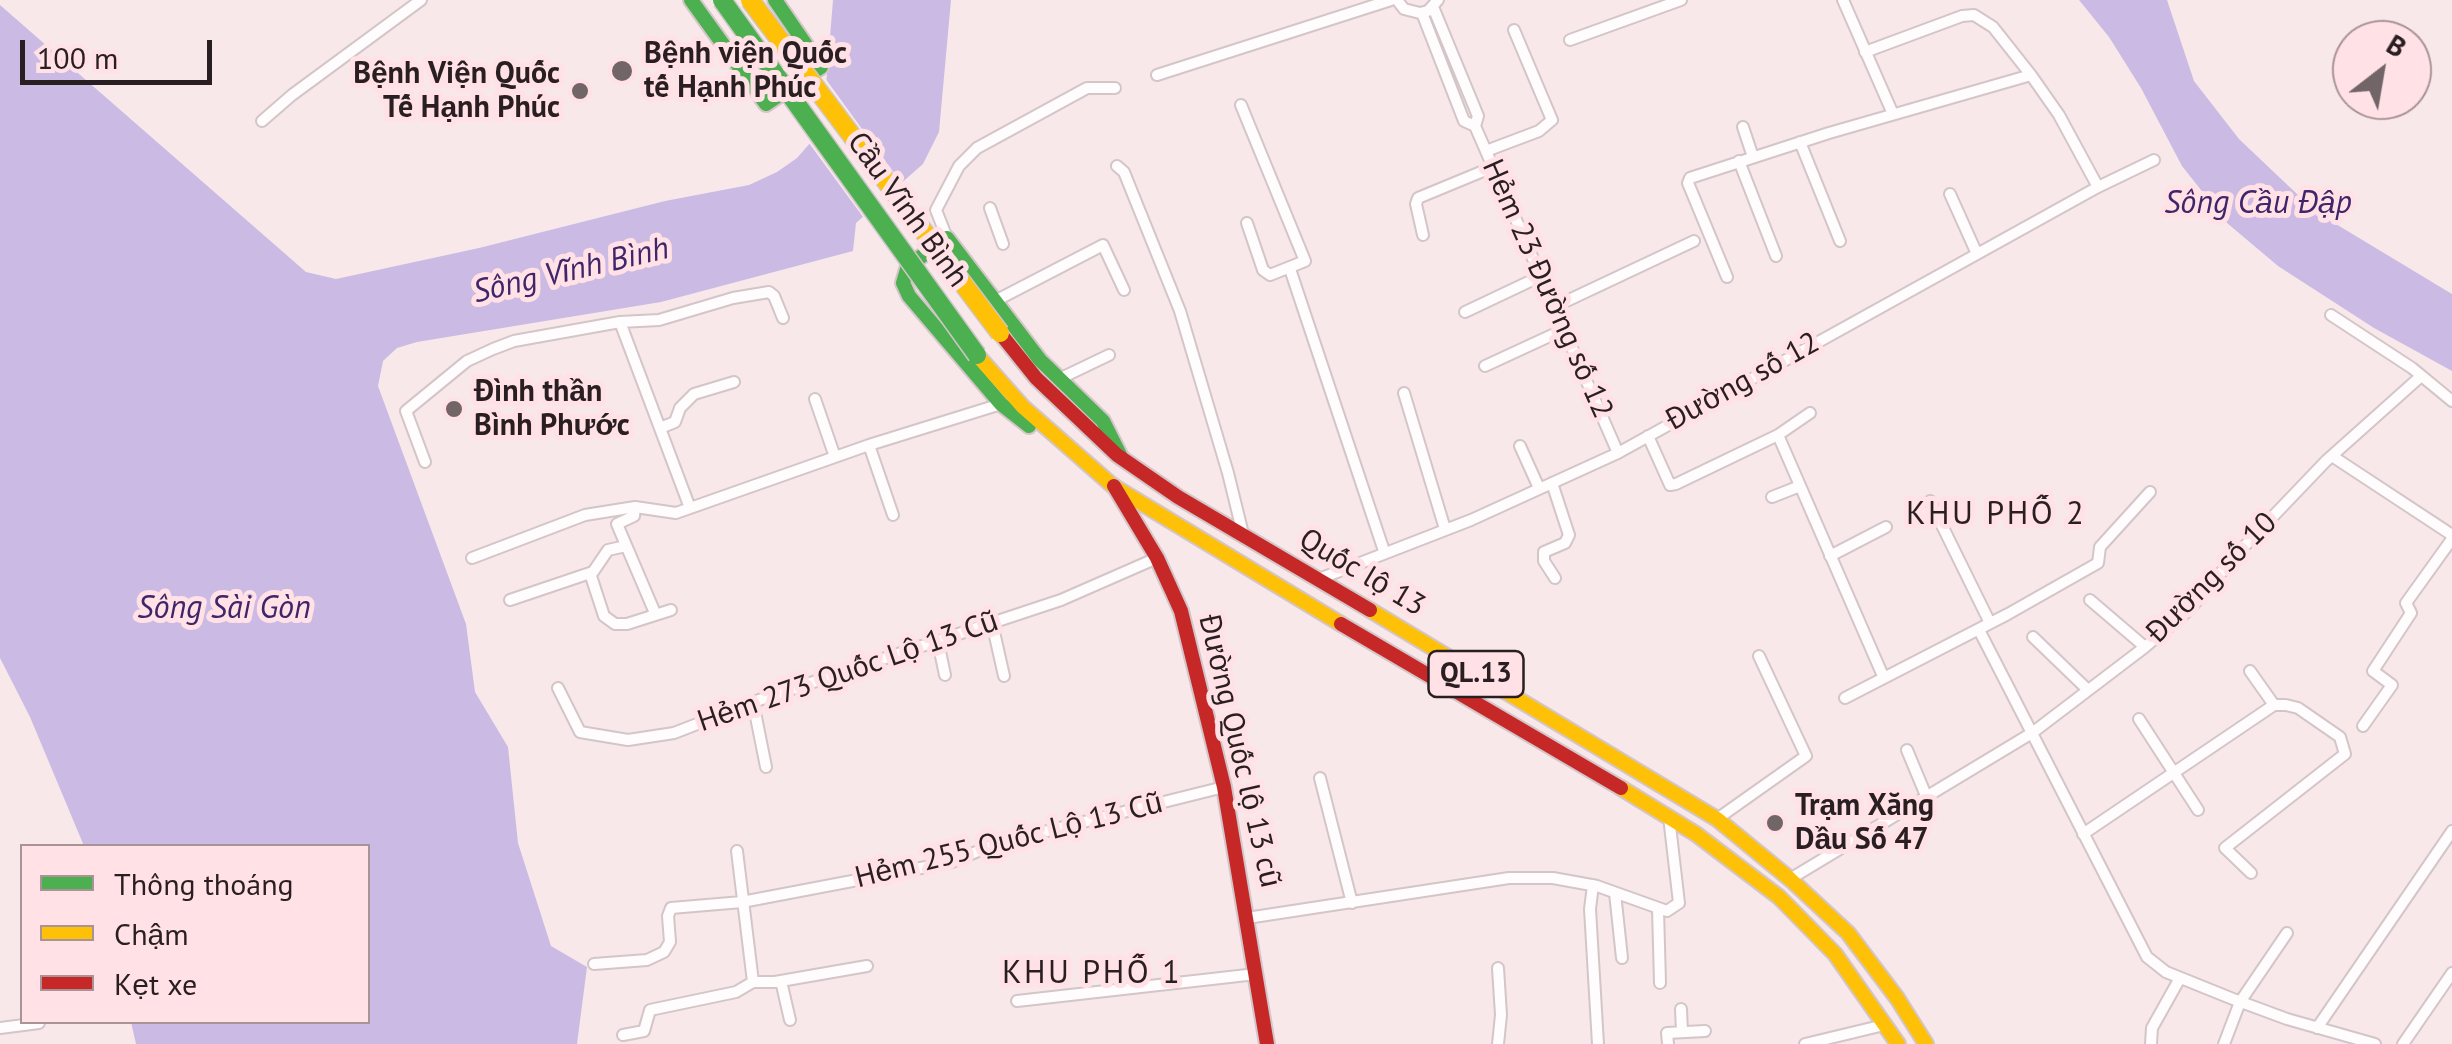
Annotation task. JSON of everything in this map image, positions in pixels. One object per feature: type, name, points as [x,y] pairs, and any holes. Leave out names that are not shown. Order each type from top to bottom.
[{"type":"main road","points":[[691,0],[766,104],[821,67],[774,0]]},
{"type":"main road","name":"Cầu Vĩnh Bình","points":[[722,0],[976,355]]},
{"type":"main road","name":"Cầu Vĩnh Bình","points":[[750,0],[1000,333]]},
{"type":"main road","points":[[1095,472],[1067,457],[1001,404],[909,296],[903,283],[908,266],[946,238],[1040,360],[1102,421],[1121,458]]},
{"type":"main road","name":"Quốc lộ 13","points":[[1000,333],[1036,378],[1121,458],[1178,497],[1717,819],[1848,933],[1898,998],[1926,1044]]},
{"type":"main road","name":"Quốc lộ 13","points":[[976,355],[1023,407],[1113,486],[1364,640],[1560,750],[1669,817],[1779,897],[1834,954],[1898,1044]]},
{"type":"main road","name":"Đường Quốc lộ 13 cũ","points":[[1113,486],[1157,558],[1181,611],[1224,787],[1268,1044]]},
{"type":"street","points":[[262,121],[292,94],[421,0]]},
{"type":"street","points":[[1156,75],[1394,0],[1404,9],[1431,7]]},
{"type":"street","points":[[1570,40],[1681,0]]},
{"type":"street","points":[[1843,0],[1892,114]]},
{"type":"street","name":"Hẻm 23 Đường số 12","points":[[1431,7],[1464,121],[1475,126],[1618,453]]},
{"type":"street","points":[[1865,52],[1974,15],[1993,27],[2031,75],[2098,187]]},
{"type":"street","points":[[1486,151],[1539,131],[1552,120],[1514,30]]},
{"type":"street","points":[[1727,277],[1688,181],[1800,142],[2031,75]]},
{"type":"street","points":[[946,238],[936,210],[959,166],[976,148],[1086,88],[1115,88]]},
{"type":"street","points":[[1241,105],[1305,261],[1270,275],[1263,270],[1246,223]]},
{"type":"street","points":[[1743,127],[1753,157]]},
{"type":"street","points":[[1800,142],[1840,241]]},
{"type":"street","name":"Đường số 12","points":[[1319,578],[1445,529],[1618,453],[2098,187],[2154,160]]},
{"type":"street","points":[[1739,161],[1776,256]]},
{"type":"street","points":[[1117,166],[1124,172],[1186,328],[1242,534]]},
{"type":"street","points":[[1422,235],[1418,198],[1494,167]]},
{"type":"street","points":[[1950,194],[1978,254]]},
{"type":"street","points":[[990,208],[1003,244]]},
{"type":"street","points":[[1556,306],[1694,241]]},
{"type":"street","points":[[996,302],[1102,245],[1124,290]]},
{"type":"street","points":[[1290,270],[1384,551]]},
{"type":"street","points":[[1465,312],[1541,276]]},
{"type":"street","points":[[424,462],[406,411],[467,361],[514,341],[620,322],[658,320],[769,292],[783,318]]},
{"type":"street","points":[[2331,315],[2452,400]]},
{"type":"street","points":[[620,322],[690,508]]},
{"type":"street","points":[[1485,366],[1565,329]]},
{"type":"street","points":[[1059,379],[1109,355]]},
{"type":"street","name":"Đường số 10","points":[[1790,879],[2032,733],[2145,647],[2189,610],[2332,456],[2420,377]]},
{"type":"street","points":[[660,428],[675,422],[680,408],[694,394],[734,382]]},
{"type":"street","points":[[1404,393],[1445,529]]},
{"type":"street","points":[[815,398],[835,458]]},
{"type":"street","points":[[472,558],[585,514],[634,508],[676,513],[869,445],[1001,404]]},
{"type":"street","points":[[1648,436],[1670,485],[1778,434],[1810,414]]},
{"type":"street","points":[[1778,434],[1883,676]]},
{"type":"street","points":[[869,445],[893,515]]},
{"type":"street","points":[[1520,446],[1540,488]]},
{"type":"street","points":[[2332,456],[2452,537],[2406,603],[2410,613],[2373,671],[2392,685],[2363,726]]},
{"type":"street","points":[[1552,483],[1569,536],[1544,552],[1544,561],[1554,578]]},
{"type":"street","points":[[1772,497],[1800,486]]},
{"type":"street","points":[[1845,698],[2098,563],[2100,547],[2150,492]]},
{"type":"street","points":[[1930,501],[2032,733],[2147,958],[2180,978],[2240,1002],[2375,1044]]},
{"type":"street","points":[[634,508],[634,516],[617,524],[655,613]]},
{"type":"street","points":[[1830,556],[1886,527]]},
{"type":"street","points":[[510,600],[590,573],[608,550],[626,546]]},
{"type":"street","name":"Hẻm 273 Quốc Lộ 13 Cũ","points":[[558,688],[580,732],[628,740],[674,733],[753,702],[1061,600],[1157,558]]},
{"type":"street","points":[[590,573],[604,616],[615,624],[671,610]]},
{"type":"street","points":[[2090,600],[2145,647]]},
{"type":"street","points":[[992,623],[1004,676]]},
{"type":"street","points":[[2033,637],[2088,690]]},
{"type":"street","points":[[938,642],[945,675]]},
{"type":"street","points":[[1717,819],[1806,756],[1760,656]]},
{"type":"street","points":[[2250,671],[2274,705]]},
{"type":"street","points":[[753,702],[766,766]]},
{"type":"street","points":[[2083,834],[2274,705],[2298,708],[2340,736],[2345,754],[2225,848],[2250,874]]},
{"type":"street","points":[[2139,719],[2198,810]]},
{"type":"street","points":[[1906,750],[1927,798]]},
{"type":"street","points":[[1320,778],[1352,904]]},
{"type":"street","name":"Hẻm 255 Quốc Lộ 13 Cũ","points":[[594,964],[647,960],[664,952],[670,942],[671,908],[742,902],[952,862],[996,843],[1224,787]]},
{"type":"street","points":[[1248,918],[1509,878],[1553,878],[1593,886],[1667,911],[1679,903],[1669,817]]},
{"type":"street","points":[[2318,1028],[2452,831]]},
{"type":"street","points":[[738,852],[753,982]]},
{"type":"street","points":[[1593,886],[1590,909],[1598,1044]]},
{"type":"street","points":[[1615,893],[1622,958]]},
{"type":"street","points":[[1658,909],[1660,983]]},
{"type":"street","points":[[2224,1044],[2240,1002],[2287,932]]},
{"type":"street","points":[[623,1036],[644,1031],[650,1010],[736,992],[753,982],[782,981],[868,966]]},
{"type":"street","points":[[1498,968],[1498,1044]]},
{"type":"street","points":[[1018,1001],[1256,974]]},
{"type":"street","points":[[2403,1044],[2452,974]]},
{"type":"street","points":[[2151,1044],[2159,1012],[2180,978]]},
{"type":"street","points":[[782,981],[790,1020]]},
{"type":"street","points":[[1681,1009],[1682,1032]]},
{"type":"street","points":[[0,1028],[39,1024]]},
{"type":"street","points":[[1805,1044],[1857,1038],[1885,1024]]},
{"type":"street","points":[[1668,1044],[1667,1033],[1705,1031]]},
{"type":"water","name":"Sông Sài Gòn","points":[[833,0],[951,0],[939,132],[923,164],[856,223],[853,251],[661,302],[417,342],[397,348],[383,361],[378,386],[466,624],[475,692],[508,747],[518,843],[551,946],[587,967],[577,1044],[136,1044],[131,1024],[370,1024],[370,844],[83,844],[30,717],[0,658],[0,5],[306,272],[336,279],[665,201],[749,185],[777,172],[811,142],[825,98]]},
{"type":"water","name":"Sông Cầu Đập","points":[[2079,0],[2167,0],[2194,81],[2239,139],[2316,212],[2452,294],[2452,371],[2374,328],[2278,266],[2227,223],[2182,166],[2141,88],[2109,37]]},
{"type":"pier","points":[[822,74],[905,188],[866,221],[806,139],[815,121]]},
{"type":"traffic: fast","points":[[691,0],[766,104],[821,67],[775,0]]},
{"type":"traffic: fast","points":[[722,0],[977,355]]},
{"type":"traffic: fast","points":[[1029,426],[1001,404],[909,296],[903,283],[908,266],[947,238],[1040,360],[1103,421],[1120,455]]},
{"type":"traffic: slow","points":[[750,0],[1000,333]]},
{"type":"traffic: slow","points":[[977,355],[1023,407],[1113,486],[1341,624]]},
{"type":"traffic: slow","points":[[1370,610],[1717,819],[1848,933],[1926,1044]]},
{"type":"traffic: slow","points":[[1621,788],[1696,834],[1779,897],[1835,954],[1898,1044]]},
{"type":"traffic: jam","points":[[1000,333],[1036,378],[1117,455],[1178,497],[1370,610]]},
{"type":"traffic: jam","points":[[1114,486],[1157,558],[1181,611],[1224,787],[1267,1044]]},
{"type":"traffic: jam","points":[[1341,624],[1621,788]]},
{"type":"place","name":"Bệnh viện Quốc tế Hạnh Phúc","points":[[622,71]]},
{"type":"place","name":"Bệnh Viện Quốc Tế Hạnh Phúc","points":[[580,91]]},
{"type":"place","name":"Đình thần Bình Phước","points":[[454,409]]},
{"type":"place","name":"Trạm Xăng Dầu Số 47","points":[[1775,823]]},
{"type":"district","name":"KHU PHỐ 2","points":[[1996,515]]},
{"type":"district","name":"KHU PHỐ 1","points":[[1092,974]]},
{"type":"water label","name":"Sông Vĩnh Bình","points":[[571,271]]}]
